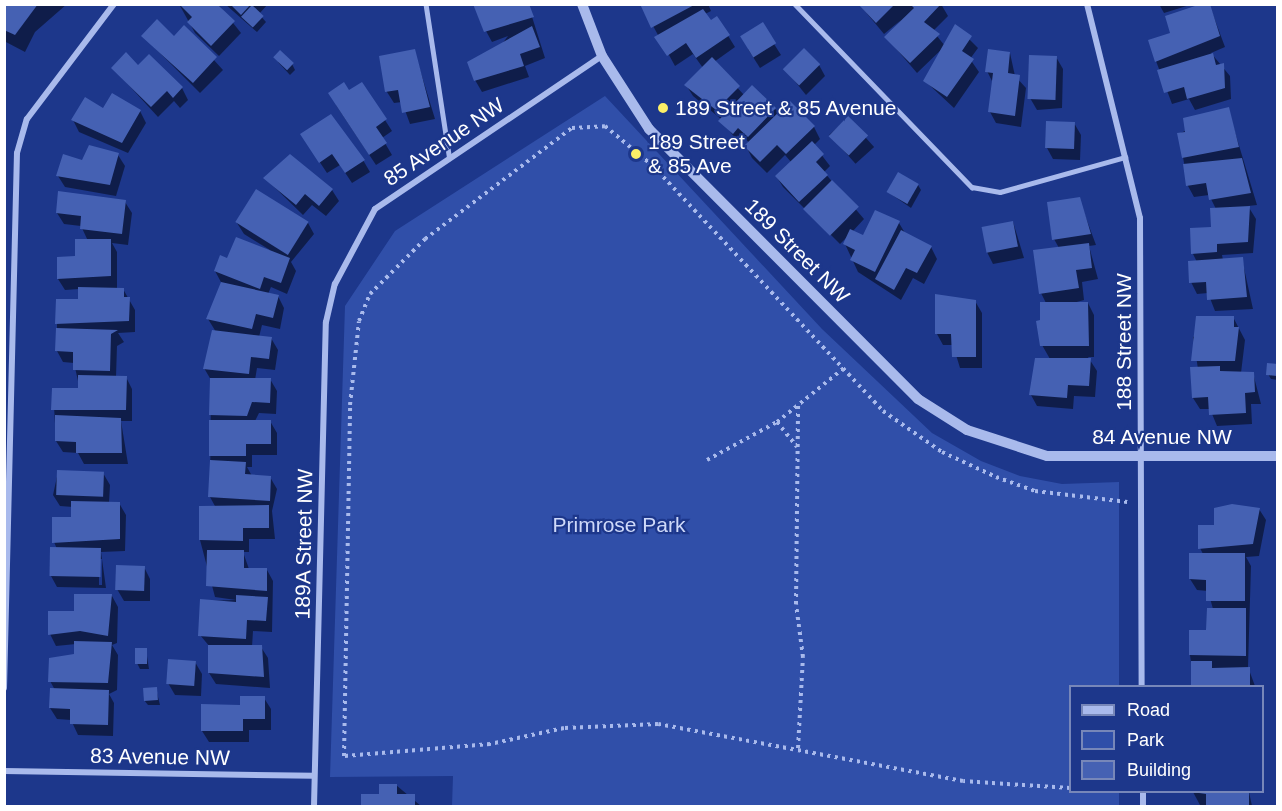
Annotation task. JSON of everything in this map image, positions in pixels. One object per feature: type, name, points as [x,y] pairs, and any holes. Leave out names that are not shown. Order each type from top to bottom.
[{"type":"street","points":[[4,688],[17,153],[27,119],[114,4]]},
{"type":"street","name":"189 Street NW","points":[[582,4],[602,56],[631,105],[669,152],[918,399],[967,430],[1047,456]]},
{"type":"street","name":"188 Street NW","points":[[1087,4],[1140,218],[1142,685]]},
{"type":"street","name":"85 Avenue NW","points":[[335,284],[375,209],[449,155],[602,56]]},
{"type":"street","name":"189A Street NW","points":[[314,807],[326,322],[335,284]]},
{"type":"street","name":"84 Avenue NW","points":[[1047,456],[1278,456]]},
{"type":"street","name":"83 Avenue NW","points":[[4,771],[314,776]]},
{"type":"lane","points":[[426,4],[449,155]]},
{"type":"lane","points":[[795,4],[972,187],[1000,192],[1125,157]]},
{"type":"path","points":[[1069,788],[963,781],[798,748],[658,724],[611,724],[418,752],[342,754],[356,338],[370,294],[425,239],[572,128],[604,126],[653,166],[883,411],[942,452],[996,477],[1078,498],[1141,502]]},
{"type":"path","points":[[707,460],[777,422],[798,402],[844,368]]},
{"type":"path","points":[[798,402],[796,604],[803,657],[798,748]]},
{"type":"path","points":[[777,422],[797,447]]},
{"type":"green space","name":"Primrose Park","points":[[605,96],[822,329],[932,433],[981,461],[1020,476],[1062,484],[1119,482],[1119,685],[1069,685],[1069,793],[1119,793],[1119,806],[452,806],[453,776],[330,777],[345,306],[395,231]]},
{"type":"building","points":[[4,4],[38,4],[15,35],[4,30]]},
{"type":"building","points":[[179,4],[217,4],[235,21],[211,46],[187,22],[192,17]]},
{"type":"building","points":[[230,4],[251,4],[241,15]]},
{"type":"building","points":[[473,4],[529,4],[534,17],[484,32]]},
{"type":"building","points":[[640,4],[696,4],[651,28]]},
{"type":"building","points":[[858,4],[895,4],[876,23]]},
{"type":"building","points":[[910,4],[941,4],[924,22],[940,34],[910,63],[884,37],[914,8]]},
{"type":"building","points":[[1201,4],[1210,4],[1220,36],[1155,62],[1148,40],[1170,33],[1165,16]]},
{"type":"building","points":[[252,5],[264,16],[253,28],[241,17]]},
{"type":"building","points":[[703,9],[711,20],[717,16],[730,35],[696,58],[686,43],[667,56],[654,37]]},
{"type":"building","points":[[157,19],[174,36],[184,25],[217,57],[193,83],[141,36]]},
{"type":"building","points":[[763,22],[776,43],[753,58],[740,36]]},
{"type":"building","points":[[955,24],[972,36],[962,51],[974,59],[947,97],[923,81]]},
{"type":"building","points":[[532,26],[540,47],[520,54],[524,66],[474,81],[467,62]]},
{"type":"building","points":[[804,48],[820,64],[799,85],[783,69]]},
{"type":"building","points":[[415,49],[430,107],[402,113],[398,90],[385,92],[379,56]]},
{"type":"building","points":[[988,49],[1010,52],[1008,73],[1020,75],[1015,116],[988,112],[993,73],[985,72]]},
{"type":"building","points":[[280,50],[294,63],[287,70],[273,57]]},
{"type":"building","points":[[126,52],[138,65],[149,54],[183,87],[173,98],[167,91],[151,107],[111,68]]},
{"type":"building","points":[[1213,53],[1216,65],[1224,63],[1225,88],[1187,99],[1184,87],[1164,93],[1157,70]]},
{"type":"building","points":[[1029,55],[1057,56],[1055,100],[1027,99]]},
{"type":"building","points":[[712,57],[740,86],[716,110],[684,85]]},
{"type":"building","points":[[344,82],[349,90],[362,82],[387,119],[376,127],[387,143],[369,155],[328,93]]},
{"type":"building","points":[[752,85],[776,108],[748,137],[738,128],[733,134],[718,121]]},
{"type":"building","points":[[112,93],[141,110],[122,143],[71,120],[85,97],[103,108]]},
{"type":"building","points":[[790,101],[815,126],[786,154],[777,145],[760,162],[744,146]]},
{"type":"building","points":[[1229,107],[1239,147],[1182,158],[1177,133],[1185,132],[1183,118]]},
{"type":"building","points":[[331,114],[365,160],[345,173],[332,154],[319,163],[300,134]]},
{"type":"building","points":[[848,116],[868,135],[849,156],[829,136]]},
{"type":"building","points":[[1046,121],[1075,122],[1074,149],[1045,148]]},
{"type":"building","points":[[812,141],[824,154],[816,162],[828,175],[799,202],[775,176]]},
{"type":"building","points":[[89,145],[119,153],[110,185],[56,176],[63,154],[82,160]]},
{"type":"building","points":[[290,154],[333,189],[319,206],[305,194],[296,205],[263,178]]},
{"type":"building","points":[[1242,158],[1251,193],[1209,200],[1206,183],[1186,186],[1183,164]]},
{"type":"building","points":[[898,172],[919,184],[907,204],[886,192]]},
{"type":"building","points":[[832,180],[859,207],[830,236],[803,209]]},
{"type":"building","points":[[256,189],[309,222],[288,255],[235,222]]},
{"type":"building","points":[[58,191],[126,200],[122,234],[80,229],[81,216],[56,213]]},
{"type":"building","points":[[1080,197],[1091,234],[1052,240],[1047,202]]},
{"type":"building","points":[[1250,206],[1248,242],[1217,244],[1217,252],[1191,254],[1190,228],[1211,227],[1210,208]]},
{"type":"building","points":[[875,210],[900,221],[875,272],[850,260],[855,250],[843,244],[850,229],[863,235]]},
{"type":"building","points":[[1013,221],[1018,247],[987,253],[982,227]]},
{"type":"building","points":[[901,230],[932,246],[917,273],[906,268],[894,290],[875,279]]},
{"type":"building","points":[[236,237],[290,258],[281,283],[264,277],[260,289],[214,271],[220,255],[227,258]]},
{"type":"building","points":[[75,239],[111,239],[111,276],[57,279],[57,257],[75,256]]},
{"type":"building","points":[[1089,243],[1092,268],[1076,270],[1079,288],[1039,294],[1033,250]]},
{"type":"building","points":[[1243,257],[1247,297],[1207,300],[1206,282],[1189,283],[1188,261]]},
{"type":"building","points":[[221,282],[279,295],[273,318],[256,314],[252,329],[206,319]]},
{"type":"building","points":[[78,287],[124,288],[124,297],[130,297],[129,321],[55,324],[56,299],[78,299]]},
{"type":"building","points":[[935,294],[976,300],[976,357],[952,357],[951,334],[935,334]]},
{"type":"building","points":[[1040,302],[1088,302],[1089,346],[1040,346],[1036,321],[1040,320]]},
{"type":"building","points":[[1196,316],[1234,316],[1234,327],[1239,327],[1235,361],[1191,361]]},
{"type":"building","points":[[56,328],[118,330],[111,334],[110,371],[73,370],[73,352],[55,351]]},
{"type":"building","points":[[212,330],[272,337],[269,359],[251,357],[249,374],[203,369]]},
{"type":"building","points":[[1035,358],[1091,358],[1089,386],[1068,385],[1067,398],[1029,395]]},
{"type":"building","points":[[1267,363],[1278,364],[1277,376],[1266,375]]},
{"type":"building","points":[[1220,366],[1220,371],[1254,372],[1255,392],[1245,393],[1246,413],[1209,415],[1208,397],[1192,398],[1190,367]]},
{"type":"building","points":[[78,375],[127,376],[126,410],[51,410],[52,388],[78,388]]},
{"type":"building","points":[[210,378],[271,378],[270,403],[252,402],[247,416],[209,415]]},
{"type":"building","points":[[55,415],[121,418],[122,453],[76,453],[76,442],[55,441]]},
{"type":"building","points":[[209,420],[271,420],[271,444],[246,444],[246,456],[209,456]]},
{"type":"building","points":[[210,460],[246,462],[245,474],[271,476],[270,501],[208,497]]},
{"type":"building","points":[[57,470],[104,472],[103,497],[56,495]]},
{"type":"building","points":[[71,501],[120,502],[120,539],[52,543],[52,517],[71,517]]},
{"type":"building","points":[[1232,504],[1260,508],[1253,544],[1198,549],[1198,525],[1214,525],[1214,508]]},
{"type":"building","points":[[269,505],[269,528],[243,528],[243,541],[199,540],[199,506]]},
{"type":"building","points":[[50,547],[101,548],[100,577],[49,576]]},
{"type":"building","points":[[207,550],[244,550],[244,568],[267,568],[267,591],[206,586]]},
{"type":"building","points":[[1189,553],[1245,553],[1245,601],[1206,601],[1206,580],[1189,579]]},
{"type":"building","points":[[116,565],[145,566],[144,591],[115,590]]},
{"type":"building","points":[[74,594],[112,594],[108,636],[80,631],[48,635],[48,611],[74,611]]},
{"type":"building","points":[[236,595],[268,597],[266,621],[247,620],[246,639],[198,636],[200,599],[236,602]]},
{"type":"building","points":[[1207,608],[1246,608],[1246,656],[1189,655],[1189,630],[1206,630]]},
{"type":"building","points":[[74,641],[112,642],[108,683],[48,682],[49,658],[74,654]]},
{"type":"building","points":[[208,645],[262,645],[264,677],[208,673]]},
{"type":"building","points":[[135,648],[147,648],[147,664],[135,664]]},
{"type":"building","points":[[168,659],[196,661],[194,686],[166,684]]},
{"type":"building","points":[[1191,661],[1212,661],[1212,668],[1250,667],[1250,685],[1191,685]]},
{"type":"building","points":[[157,687],[158,700],[144,701],[143,688]]},
{"type":"building","points":[[50,688],[109,690],[108,725],[70,724],[70,709],[49,708]]},
{"type":"building","points":[[240,696],[265,696],[265,719],[243,719],[243,731],[201,731],[201,704],[240,705]]},
{"type":"building","points":[[379,784],[397,784],[397,794],[415,794],[415,806],[361,806],[361,794],[379,794]]},
{"type":"building","points":[[1199,793],[1249,793],[1249,806],[1206,806],[1206,794]]},
{"type":"place","name":"189 Street & 85 Avenue","points":[[663,108]]},
{"type":"place","name":"189 Street & 85 Ave","points":[[636,154]]}]
